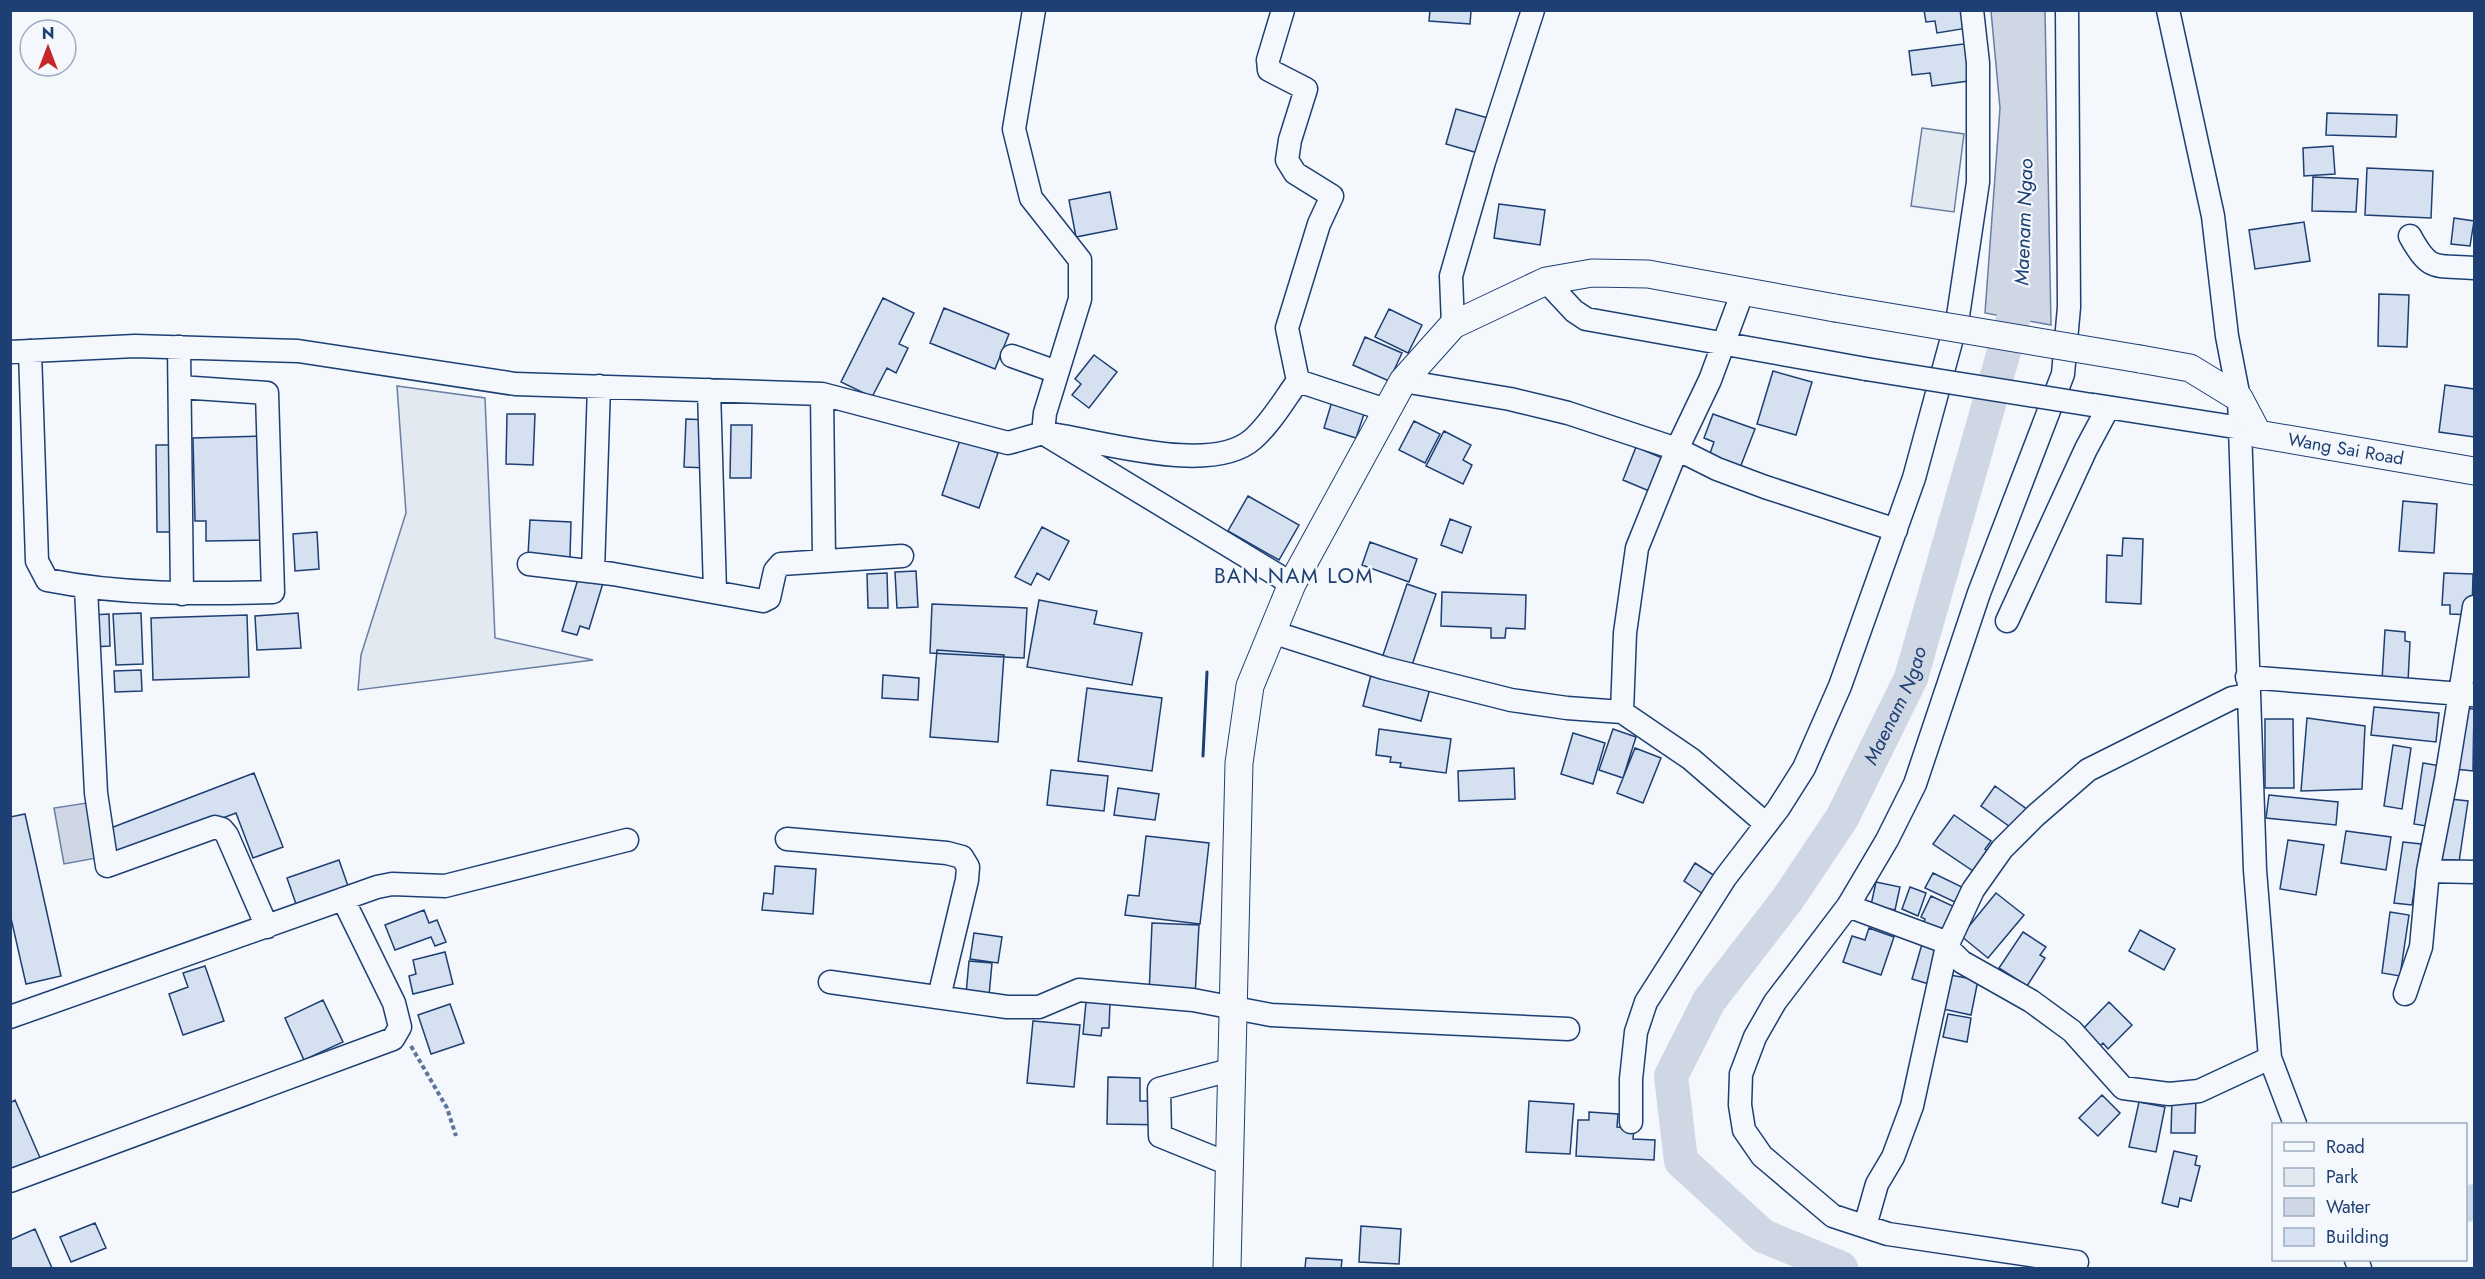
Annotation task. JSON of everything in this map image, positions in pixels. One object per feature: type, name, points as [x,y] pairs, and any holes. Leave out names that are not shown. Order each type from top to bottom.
[{"type":"main road","points":[[1227,1269],[1239,763],[1250,686],[1292,584],[1386,410],[1403,381],[1453,325],[1546,281],[1592,273],[1648,274],[1835,309],[2190,368],[2239,398]]},
{"type":"main road","name":"Wang Sai Road","points":[[2239,398],[2258,434],[2475,471]]},
{"type":"street","points":[[1034,10],[1014,129],[1030,198],[1080,260],[1080,299],[1045,413],[1043,433]]},
{"type":"street","points":[[180,387],[267,393],[273,592],[182,594],[86,588],[47,580],[37,561],[20,352],[135,346],[298,351],[515,384],[822,394],[1008,443],[1043,433],[1082,437],[1133,451],[1208,456],[1229,452],[1252,440],[1270,420],[1298,381],[1287,328],[1319,224],[1332,196],[1294,173],[1287,160],[1290,140],[1306,89],[1269,70],[1269,60],[1283,10]]},
{"type":"street","points":[[1453,325],[1451,276],[1484,162],[1533,10]]},
{"type":"street","points":[[1631,1122],[1631,1080],[1636,1032],[1646,1002],[1725,878],[1766,824],[1804,768],[1840,686],[1862,618],[1914,478],[1958,316],[1978,182],[1978,63],[1972,10]]},
{"type":"street","points":[[2067,10],[2069,307],[2063,374],[1979,593],[1915,784],[1887,840],[1848,906],[1775,1002],[1755,1037],[1741,1074],[1740,1105],[1744,1130],[1762,1156],[1833,1216],[1888,1233],[2077,1262]]},
{"type":"street","points":[[2168,10],[2213,216],[2228,336],[2239,398],[2255,870],[2270,1058],[2294,1123]]},
{"type":"street","points":[[2410,236],[2422,258],[2428,264],[2475,268]]},
{"type":"street","points":[[1546,281],[1574,311],[1586,319],[1866,369],[2241,428]]},
{"type":"street","points":[[1622,712],[1625,633],[1637,548],[1677,449],[1724,343],[1743,291]]},
{"type":"street","points":[[179,347],[182,594]]},
{"type":"street","points":[[1012,356],[1058,372]]},
{"type":"street","points":[[1298,381],[1386,410]]},
{"type":"street","points":[[1403,381],[1510,399],[1568,413],[1677,449],[1717,469],[1896,530]]},
{"type":"street","points":[[593,572],[599,386]]},
{"type":"street","points":[[709,390],[715,591]]},
{"type":"street","points":[[822,394],[824,559]]},
{"type":"street","points":[[2007,621],[2086,449],[2100,407]]},
{"type":"street","points":[[1043,433],[1292,584]]},
{"type":"street","points":[[529,564],[767,600],[775,571],[781,564],[824,559],[902,556]]},
{"type":"street","points":[[86,588],[96,793],[107,866],[215,827],[222,829],[227,835],[267,927]]},
{"type":"street","points":[[2405,994],[2421,947],[2428,871],[2468,695],[2475,607]]},
{"type":"street","points":[[1272,632],[1384,668],[1511,700],[1567,708],[1622,712],[1692,759],[1766,824]]},
{"type":"street","points":[[1864,1226],[1877,1184],[1893,1157],[1912,1106],[1947,946],[1973,890],[2002,849],[2035,816],[2088,770],[2232,698],[2247,686],[2468,695]]},
{"type":"street","points":[[787,839],[947,853],[962,857],[968,867],[967,880],[939,997]]},
{"type":"street","points":[[10,1017],[343,899],[392,884],[445,886],[627,840]]},
{"type":"street","points":[[2428,871],[2475,872]]},
{"type":"street","points":[[10,1181],[393,1039],[400,1027],[394,1003],[343,899]]},
{"type":"street","points":[[1848,906],[1940,940],[1962,962],[2031,1001],[2072,1031],[2123,1088],[2169,1094],[2199,1091],[2270,1058]]},
{"type":"street","points":[[830,982],[1007,1007],[1039,1007],[1079,990],[1193,1000],[1271,1015],[1568,1029]]},
{"type":"street","points":[[1229,1164],[1160,1136],[1159,1089],[1230,1070]]},
{"type":"path","points":[[400,1027],[447,1108],[456,1136]]},
{"type":"green space","points":[[1922,128],[1964,134],[1954,212],[1911,206]]},
{"type":"green space","points":[[397,386],[485,398],[495,638],[593,660],[358,690],[361,655],[406,513]]},
{"type":"water","points":[[1991,11],[2045,11],[2051,325],[1985,313],[2000,108]]},
{"type":"water","points":[[93,802],[102,857],[64,864],[54,808]]},
{"type":"building","points":[[1430,10],[1478,10],[1471,11],[1470,24],[1429,21]]},
{"type":"building","points":[[1924,10],[1965,10],[1968,28],[1937,33],[1935,21],[1926,22]]},
{"type":"building","points":[[1971,43],[1976,80],[1932,86],[1930,73],[1912,75],[1909,51]]},
{"type":"building","points":[[1456,109],[1488,118],[1478,153],[1446,144]]},
{"type":"building","points":[[2327,113],[2397,115],[2396,137],[2326,135]]},
{"type":"building","points":[[2333,146],[2335,174],[2304,176],[2303,148]]},
{"type":"building","points":[[2367,168],[2433,171],[2431,218],[2365,215]]},
{"type":"building","points":[[2313,177],[2358,179],[2356,212],[2312,211]]},
{"type":"building","points":[[1110,192],[1117,229],[1076,237],[1069,200]]},
{"type":"building","points":[[1499,204],[1545,210],[1540,245],[1494,238]]},
{"type":"building","points":[[2454,218],[2474,221],[2470,246],[2451,244]]},
{"type":"building","points":[[2304,222],[2310,261],[2255,269],[2249,230]]},
{"type":"building","points":[[2379,294],[2409,295],[2407,347],[2378,346]]},
{"type":"building","points":[[883,298],[914,313],[899,344],[908,348],[896,373],[887,368],[872,397],[841,382]]},
{"type":"building","points":[[944,308],[1009,334],[995,369],[930,343]]},
{"type":"building","points":[[1389,309],[1422,325],[1408,353],[1375,337]]},
{"type":"building","points":[[1365,337],[1402,353],[1389,381],[1353,365]]},
{"type":"building","points":[[1094,355],[1117,372],[1089,408],[1072,395],[1081,384],[1075,379]]},
{"type":"building","points":[[1773,371],[1812,382],[1796,435],[1757,424]]},
{"type":"building","points":[[2445,385],[2474,389],[2474,437],[2439,432]]},
{"type":"building","points":[[1333,398],[1366,408],[1356,438],[1324,428]]},
{"type":"building","points":[[507,414],[535,414],[533,465],[506,464]]},
{"type":"building","points":[[1713,414],[1755,429],[1738,473],[1707,462],[1714,442],[1704,438]]},
{"type":"building","points":[[686,419],[709,420],[707,468],[684,467]]},
{"type":"building","points":[[1414,421],[1440,434],[1425,463],[1399,450]]},
{"type":"building","points":[[731,425],[752,425],[751,478],[730,478]]},
{"type":"building","points":[[1444,431],[1471,445],[1463,460],[1472,465],[1463,484],[1426,466]]},
{"type":"building","points":[[263,436],[265,540],[206,541],[206,521],[195,521],[193,438]]},
{"type":"building","points":[[960,440],[998,453],[979,508],[942,495]]},
{"type":"building","points":[[156,445],[175,445],[176,532],[157,532]]},
{"type":"building","points":[[1636,447],[1667,460],[1654,493],[1623,480]]},
{"type":"building","points":[[1248,496],[1299,525],[1279,560],[1228,531]]},
{"type":"building","points":[[2403,501],[2437,504],[2434,553],[2399,551]]},
{"type":"building","points":[[1450,519],[1471,527],[1462,553],[1441,545]]},
{"type":"building","points":[[530,520],[571,522],[570,557],[528,555]]},
{"type":"building","points":[[1042,527],[1069,541],[1049,580],[1037,573],[1031,585],[1015,577]]},
{"type":"building","points":[[317,532],[319,569],[295,571],[293,534]]},
{"type":"building","points":[[2123,538],[2143,539],[2141,604],[2106,602],[2107,555],[2122,556]]},
{"type":"building","points":[[1370,542],[1417,559],[1409,582],[1362,565]]},
{"type":"building","points":[[916,571],[918,607],[897,608],[895,572]]},
{"type":"building","points":[[887,573],[888,608],[868,608],[867,574]]},
{"type":"building","points":[[2444,573],[2473,574],[2472,615],[2450,614],[2450,605],[2442,605]]},
{"type":"building","points":[[579,576],[603,583],[589,629],[580,626],[577,635],[562,631]]},
{"type":"building","points":[[1407,584],[1436,594],[1411,668],[1382,658]]},
{"type":"building","points":[[1442,592],[1526,595],[1525,629],[1506,628],[1505,638],[1491,638],[1491,628],[1441,626]]},
{"type":"building","points":[[1039,600],[1097,611],[1094,624],[1142,633],[1132,685],[1027,667]]},
{"type":"building","points":[[932,604],[1027,608],[1024,658],[930,653]]},
{"type":"building","points":[[141,613],[143,664],[116,665],[113,614]]},
{"type":"building","points":[[298,613],[301,648],[257,650],[255,616]]},
{"type":"building","points":[[109,614],[110,646],[93,647],[92,615]]},
{"type":"building","points":[[247,615],[249,677],[153,680],[151,618]]},
{"type":"building","points":[[2385,630],[2405,632],[2405,641],[2410,642],[2408,682],[2382,680]]},
{"type":"building","points":[[937,650],[1004,655],[998,742],[930,737]]},
{"type":"building","points":[[141,670],[142,691],[115,692],[114,671]]},
{"type":"building","points":[[1372,671],[1431,685],[1421,721],[1363,706]]},
{"type":"building","points":[[883,675],[919,678],[918,700],[882,698]]},
{"type":"building","points":[[1087,688],[1162,698],[1152,771],[1078,761]]},
{"type":"building","points":[[2374,707],[2439,713],[2436,742],[2371,735]]},
{"type":"building","points":[[2464,708],[2474,709],[2473,771],[2455,769]]},
{"type":"building","points":[[2307,718],[2365,726],[2362,789],[2301,791]]},
{"type":"building","points":[[2265,719],[2293,719],[2294,788],[2265,788]]},
{"type":"building","points":[[1379,729],[1451,739],[1446,773],[1400,767],[1401,763],[1390,762],[1391,757],[1376,755]]},
{"type":"building","points":[[1613,729],[1636,737],[1623,778],[1599,770]]},
{"type":"building","points":[[1573,733],[1605,743],[1593,784],[1561,774]]},
{"type":"building","points":[[2393,745],[2411,748],[2402,809],[2384,806]]},
{"type":"building","points":[[1635,748],[1661,758],[1643,803],[1617,793]]},
{"type":"building","points":[[2423,763],[2441,766],[2432,827],[2414,824]]},
{"type":"building","points":[[1514,768],[1515,799],[1459,801],[1458,771]]},
{"type":"building","points":[[1051,770],[1108,776],[1104,811],[1047,805]]},
{"type":"building","points":[[254,773],[283,847],[253,858],[236,813],[114,859],[103,831]]},
{"type":"building","points":[[1995,786],[2028,810],[2013,829],[1981,806]]},
{"type":"building","points":[[1118,788],[1159,794],[1155,820],[1114,815]]},
{"type":"building","points":[[2269,795],[2338,802],[2336,825],[2266,818]]},
{"type":"building","points":[[2450,799],[2468,801],[2459,862],[2441,860]]},
{"type":"building","points":[[25,814],[61,976],[26,984],[10,914],[10,817]]},
{"type":"building","points":[[1954,815],[1991,841],[1985,849],[1990,853],[1976,873],[1933,844]]},
{"type":"building","points":[[2346,831],[2391,837],[2386,870],[2341,863]]},
{"type":"building","points":[[1146,836],[1209,843],[1200,924],[1125,915],[1128,895],[1139,896]]},
{"type":"building","points":[[2288,840],[2324,845],[2316,895],[2280,889]]},
{"type":"building","points":[[2403,842],[2421,844],[2412,905],[2394,903]]},
{"type":"building","points":[[339,860],[348,886],[296,904],[287,878]]},
{"type":"building","points":[[1695,863],[1715,876],[1703,894],[1684,881]]},
{"type":"building","points":[[775,866],[816,869],[813,914],[762,910],[764,893],[773,894]]},
{"type":"building","points":[[1933,873],[1966,889],[1959,904],[1925,888]]},
{"type":"building","points":[[1876,882],[1900,887],[1895,910],[1871,905]]},
{"type":"building","points":[[1910,887],[1926,893],[1918,916],[1902,909]]},
{"type":"building","points":[[1996,893],[2024,915],[1988,958],[1961,936]]},
{"type":"building","points":[[1931,896],[1957,908],[1944,934],[1923,924],[1925,919],[1921,917]]},
{"type":"building","points":[[424,910],[429,923],[437,920],[446,942],[435,946],[431,937],[395,950],[385,925]]},
{"type":"building","points":[[2390,912],[2409,915],[2400,976],[2382,973]]},
{"type":"building","points":[[1152,923],[1199,925],[1195,997],[1149,995]]},
{"type":"building","points":[[1869,928],[1894,937],[1881,975],[1843,962],[1852,936],[1865,940]]},
{"type":"building","points":[[2140,930],[2175,949],[2164,970],[2129,951]]},
{"type":"building","points":[[2023,932],[2046,947],[2040,955],[2045,958],[2027,986],[1999,968]]},
{"type":"building","points":[[974,933],[1002,937],[998,963],[970,959]]},
{"type":"building","points":[[1922,944],[1943,951],[1932,985],[1912,979]]},
{"type":"building","points":[[445,952],[453,984],[413,994],[409,976],[416,974],[413,960]]},
{"type":"building","points":[[969,961],[992,963],[989,996],[966,994]]},
{"type":"building","points":[[205,966],[224,1021],[183,1035],[169,994],[188,987],[183,973]]},
{"type":"building","points":[[1950,975],[1978,980],[1971,1015],[1943,1009]]},
{"type":"building","points":[[323,1000],[343,1042],[304,1060],[285,1018]]},
{"type":"building","points":[[1086,1002],[1110,1003],[1109,1028],[1102,1028],[1101,1036],[1083,1034]]},
{"type":"building","points":[[2109,1002],[2132,1025],[2108,1049],[2103,1043],[2097,1049],[2080,1032]]},
{"type":"building","points":[[450,1004],[464,1043],[431,1054],[418,1015]]},
{"type":"building","points":[[1948,1014],[1971,1018],[1967,1042],[1943,1037]]},
{"type":"building","points":[[1033,1021],[1080,1025],[1074,1087],[1027,1083]]},
{"type":"building","points":[[1108,1077],[1140,1078],[1140,1101],[1169,1101],[1169,1125],[1107,1124]]},
{"type":"building","points":[[2102,1095],[2120,1113],[2098,1136],[2079,1118]]},
{"type":"building","points":[[2172,1098],[2196,1098],[2195,1133],[2171,1133]]},
{"type":"building","points":[[15,1100],[41,1160],[10,1173],[10,1103]]},
{"type":"building","points":[[1529,1101],[1574,1104],[1570,1154],[1526,1152]]},
{"type":"building","points":[[2139,1102],[2165,1107],[2156,1152],[2129,1147]]},
{"type":"building","points":[[1589,1112],[1618,1114],[1617,1127],[1634,1128],[1633,1139],[1655,1140],[1654,1160],[1576,1156],[1578,1120],[1589,1120]]},
{"type":"building","points":[[2174,1151],[2197,1156],[2195,1165],[2200,1166],[2191,1201],[2180,1198],[2178,1207],[2162,1203]]},
{"type":"building","points":[[95,1223],[106,1248],[71,1262],[60,1237]]},
{"type":"building","points":[[1361,1226],[1401,1229],[1399,1264],[1359,1262]]},
{"type":"building","points":[[35,1229],[52,1268],[10,1268],[10,1240]]},
{"type":"building","points":[[1306,1258],[1342,1260],[1341,1268],[1305,1268]]},
{"type":"waterway","name":"Maenam Ngao","points":[[1841,1268],[1763,1236],[1681,1161],[1671,1076],[1709,1001],[1787,900],[1842,818],[1911,678],[2026,274]]},
{"type":"waterway","name":"Maenam Ngao","points":[[2467,1204],[2474,1201]]},
{"type":"wall","points":[[1203,756],[1207,672]]},
{"type":"district","name":"BAN NAM LOM","points":[[1294,576]]}]
